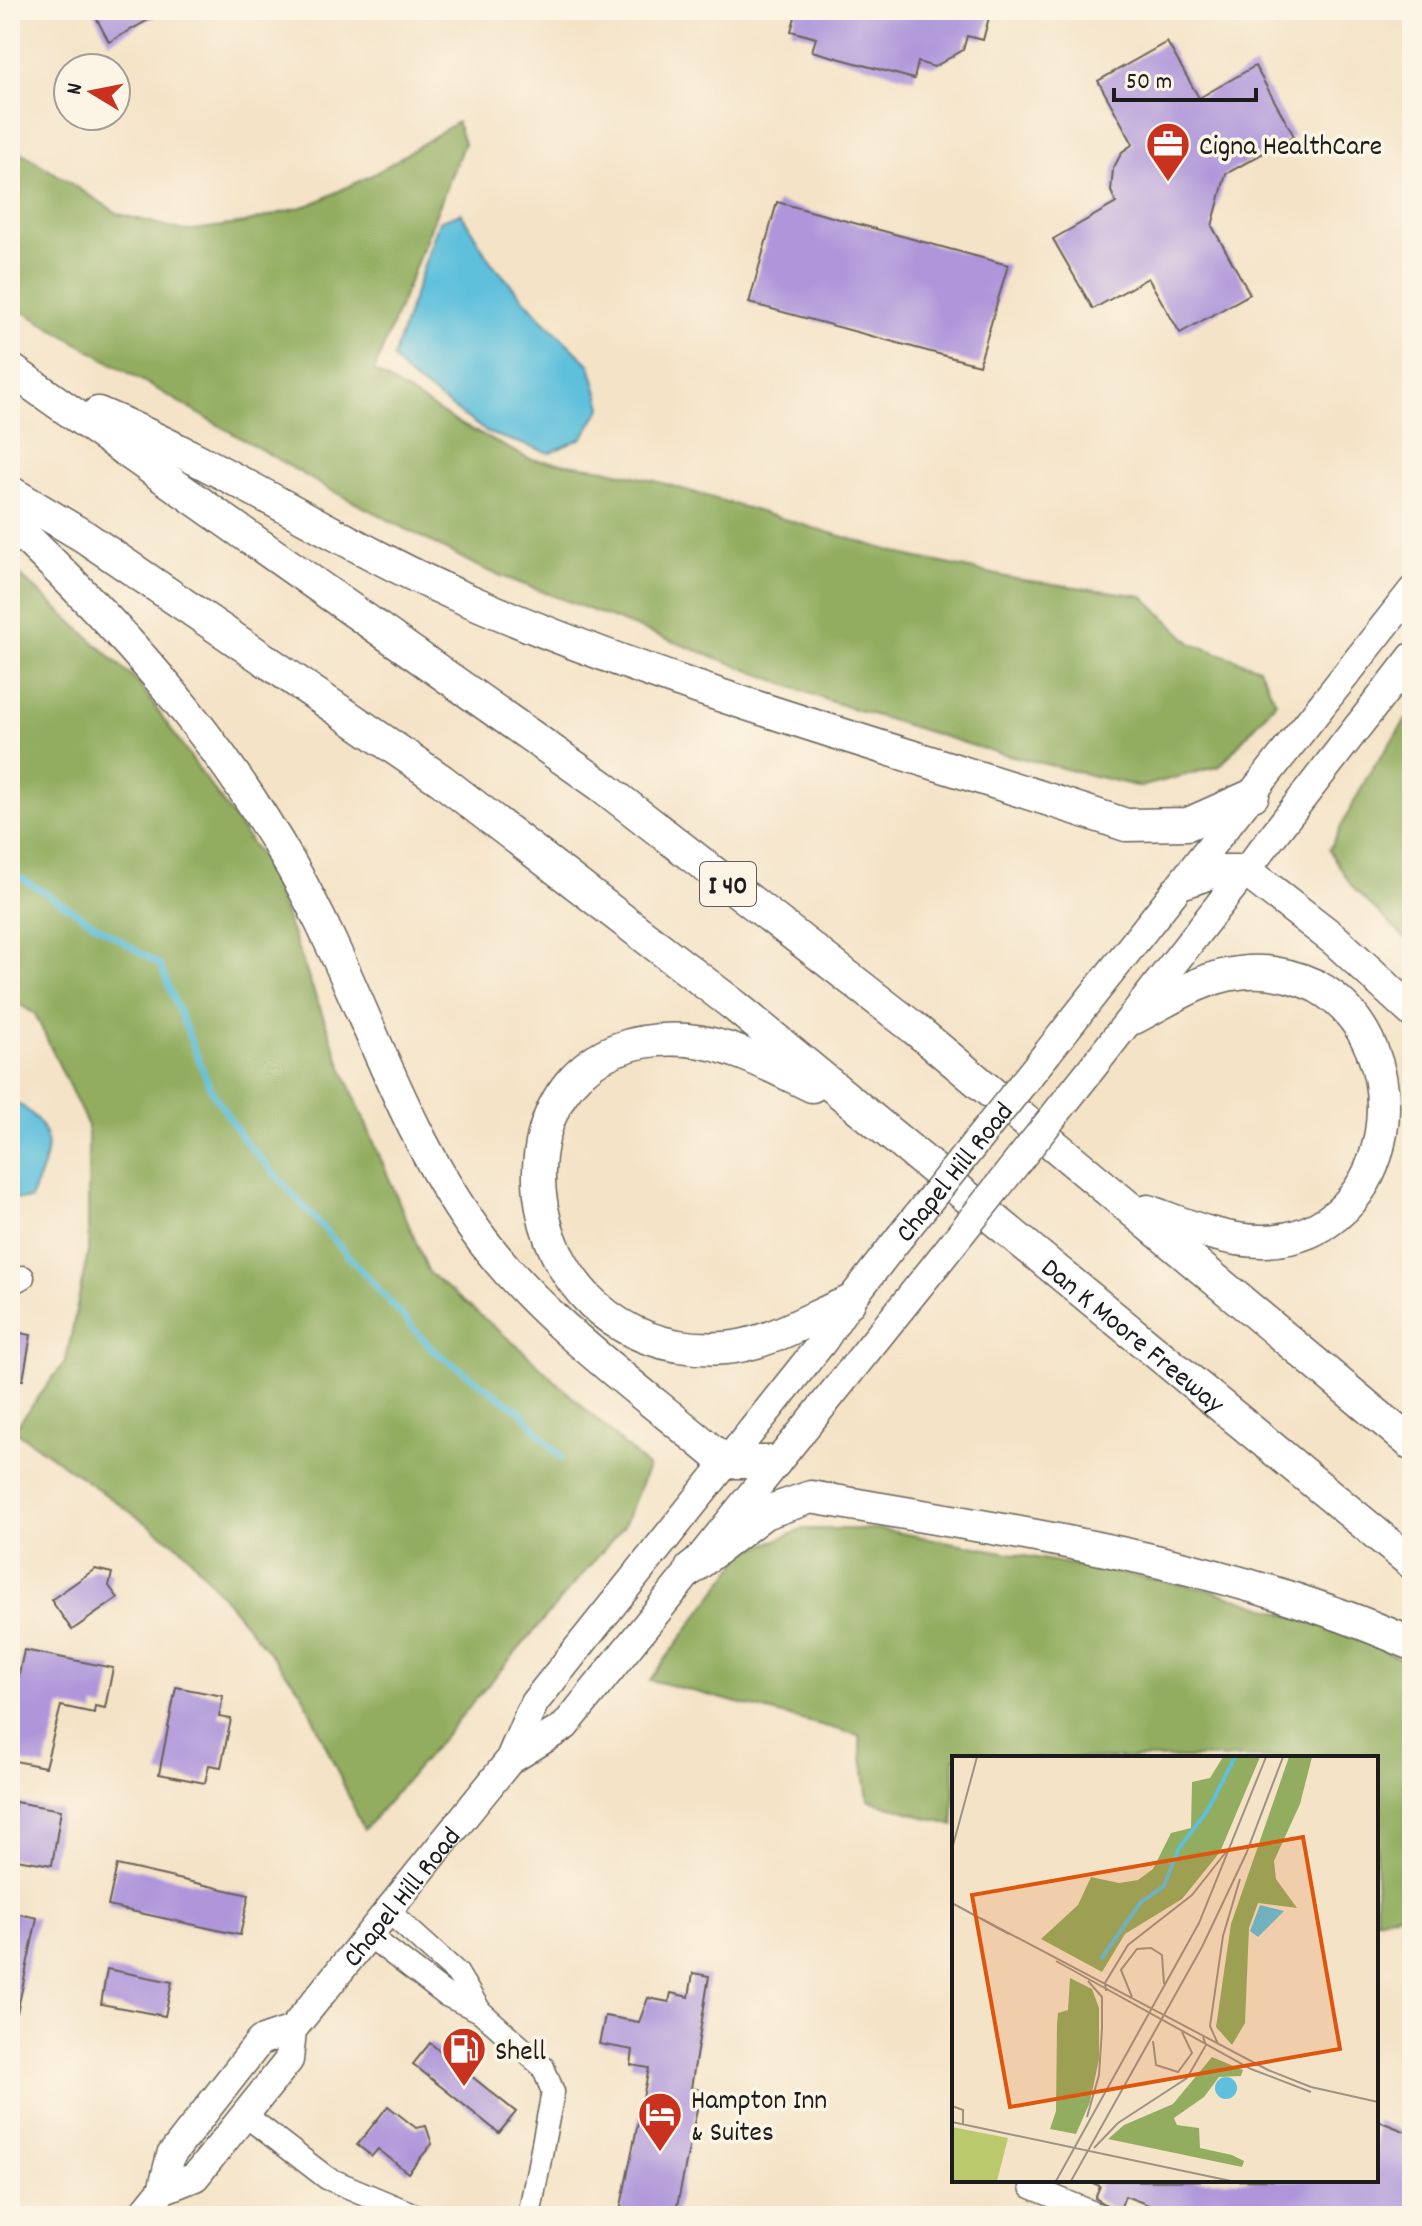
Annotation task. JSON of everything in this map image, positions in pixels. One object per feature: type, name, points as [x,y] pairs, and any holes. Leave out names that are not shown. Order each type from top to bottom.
[{"type":"highway","name":"I 40","points":[[10,369],[602,786],[914,1028],[1412,1444]]},
{"type":"highway","points":[[45,392],[149,434],[331,534],[471,602],[552,636],[689,686],[1126,825],[1188,824],[1253,795]]},
{"type":"highway","points":[[10,492],[85,537],[441,780],[735,1006],[855,1107]]},
{"type":"highway","points":[[10,522],[99,607],[151,665],[247,792],[312,906],[414,1128],[474,1229],[540,1304],[725,1462],[775,1462]]},
{"type":"highway","points":[[1187,881],[1215,871],[1246,871],[1371,970],[1412,1011]]},
{"type":"highway","points":[[1127,1203],[1226,1238],[1285,1239],[1320,1225],[1350,1204],[1373,1173],[1390,1125],[1385,1062],[1373,1038],[1343,1003],[1303,981],[1280,974],[1238,973],[1192,987],[1134,1018]]},
{"type":"highway","points":[[849,1302],[746,1345],[702,1348],[654,1339],[617,1321],[574,1284],[545,1229],[536,1175],[542,1138],[566,1091],[605,1058],[646,1043],[688,1040],[722,1047],[855,1107]]},
{"type":"highway","name":"Dan K Moore Freeway","points":[[855,1107],[1412,1563]]},
{"type":"highway","points":[[691,1569],[764,1513],[811,1497],[1186,1568],[1319,1607],[1412,1644]]},
{"type":"main road","name":"Chapel Hill Road","points":[[162,2190],[195,2177],[289,2060],[292,2030],[509,1761],[534,1703],[824,1340],[899,1238],[1187,881],[1412,591]]},
{"type":"main road","name":"Chapel Hill Road","points":[[509,1761],[565,1726],[1134,1018],[1155,983],[1412,657]]},
{"type":"main road","name":"Chapel Hill Road","points":[[141,2216],[162,2190],[171,2155],[260,2041],[292,2030]]},
{"type":"street","points":[[387,1910],[457,1973],[480,2011]]},
{"type":"street","points":[[367,1934],[446,1995],[480,2011],[543,2067],[553,2092],[529,2216]]},
{"type":"street","points":[[245,2115],[327,2178],[417,2216]]},
{"type":"street","points":[[1031,2187],[1101,2216]]},
{"type":"green space","points":[[457,122],[464,143],[374,371],[458,423],[529,459],[605,469],[659,482],[905,555],[1016,579],[1143,596],[1191,643],[1259,668],[1276,702],[1220,766],[1140,787],[987,750],[832,702],[483,569],[327,488],[10,304],[10,145],[119,214],[185,231],[245,223],[312,204],[374,174]]},
{"type":"green space","points":[[10,566],[136,680],[266,864],[344,1072],[429,1273],[521,1349],[648,1467],[624,1526],[364,1830],[301,1691],[183,1549],[14,1430],[66,1360],[88,1252],[88,1126],[35,1014],[10,999]]},
{"type":"green space","points":[[1412,711],[1412,945],[1353,888],[1329,850],[1367,777]]},
{"type":"green space","points":[[804,1529],[879,1529],[1210,1590],[1351,1635],[1412,1664],[1412,1911],[1378,1920],[1378,1756],[952,1756],[952,1825],[868,1800],[859,1735],[650,1680],[745,1552]]},
{"type":"water","points":[[461,213],[490,261],[540,317],[590,365],[602,407],[582,438],[550,453],[488,433],[407,375],[393,358],[439,221]]},
{"type":"water","points":[[10,1098],[37,1120],[47,1142],[46,1154],[30,1199],[10,1199]]},
{"type":"building","points":[[92,10],[166,10],[109,42]]},
{"type":"building","points":[[797,10],[991,10],[983,40],[967,36],[963,50],[934,67],[918,62],[914,79],[812,51],[816,38],[791,31]]},
{"type":"building","name":"Cigna HealthCare","points":[[1167,42],[1199,98],[1255,66],[1294,136],[1226,174],[1212,226],[1250,294],[1180,333],[1148,278],[1093,309],[1053,239],[1116,203],[1111,191],[1113,169],[1122,152],[1133,144],[1098,81]]},
{"type":"building","points":[[777,202],[1008,265],[979,365],[749,303]]},
{"type":"building","points":[[10,1331],[31,1335],[23,1380],[10,1378]]},
{"type":"building","points":[[95,1569],[112,1573],[109,1586],[118,1598],[72,1630],[51,1600]]},
{"type":"building","points":[[24,1650],[113,1668],[105,1708],[95,1706],[94,1713],[61,1706],[45,1767],[10,1760],[10,1719]]},
{"type":"building","points":[[176,1687],[223,1696],[219,1717],[231,1719],[221,1767],[209,1765],[205,1783],[159,1774]]},
{"type":"building","points":[[15,1802],[61,1810],[52,1865],[10,1858]]},
{"type":"building","points":[[117,1865],[249,1895],[240,1935],[108,1906]]},
{"type":"building","points":[[10,1912],[37,1918],[17,2013],[10,2013]]},
{"type":"building","points":[[107,1969],[172,1982],[165,2016],[101,2004]]},
{"type":"building","name":"Hampton Inn & Suites","points":[[693,1973],[709,1976],[691,2088],[701,2090],[675,2216],[619,2216],[649,2068],[631,2065],[633,2050],[599,2044],[605,2016],[639,2022],[648,1998],[669,2002],[671,1993],[689,1997]]},
{"type":"building","name":"Shell","points":[[430,2043],[516,2112],[499,2133],[413,2064]]},
{"type":"building","points":[[388,2106],[416,2128],[426,2126],[432,2144],[408,2173],[378,2149],[372,2156],[357,2145]]},
{"type":"building","points":[[1378,2121],[1412,2134],[1412,2216],[1178,2216],[1125,2196],[1119,2212],[1095,2198],[1100,2186],[1090,2182],[1378,2182]]},
{"type":"waterway","points":[[10,871],[160,965],[211,1090],[243,1139],[433,1350],[520,1411],[561,1458]]},
{"type":"place","name":"Cigna HealthCare","points":[[1168,183]]},
{"type":"place","name":"Shell","points":[[464,2088]]},
{"type":"place","name":"Hampton Inn & Suites","points":[[660,2153]]}]
